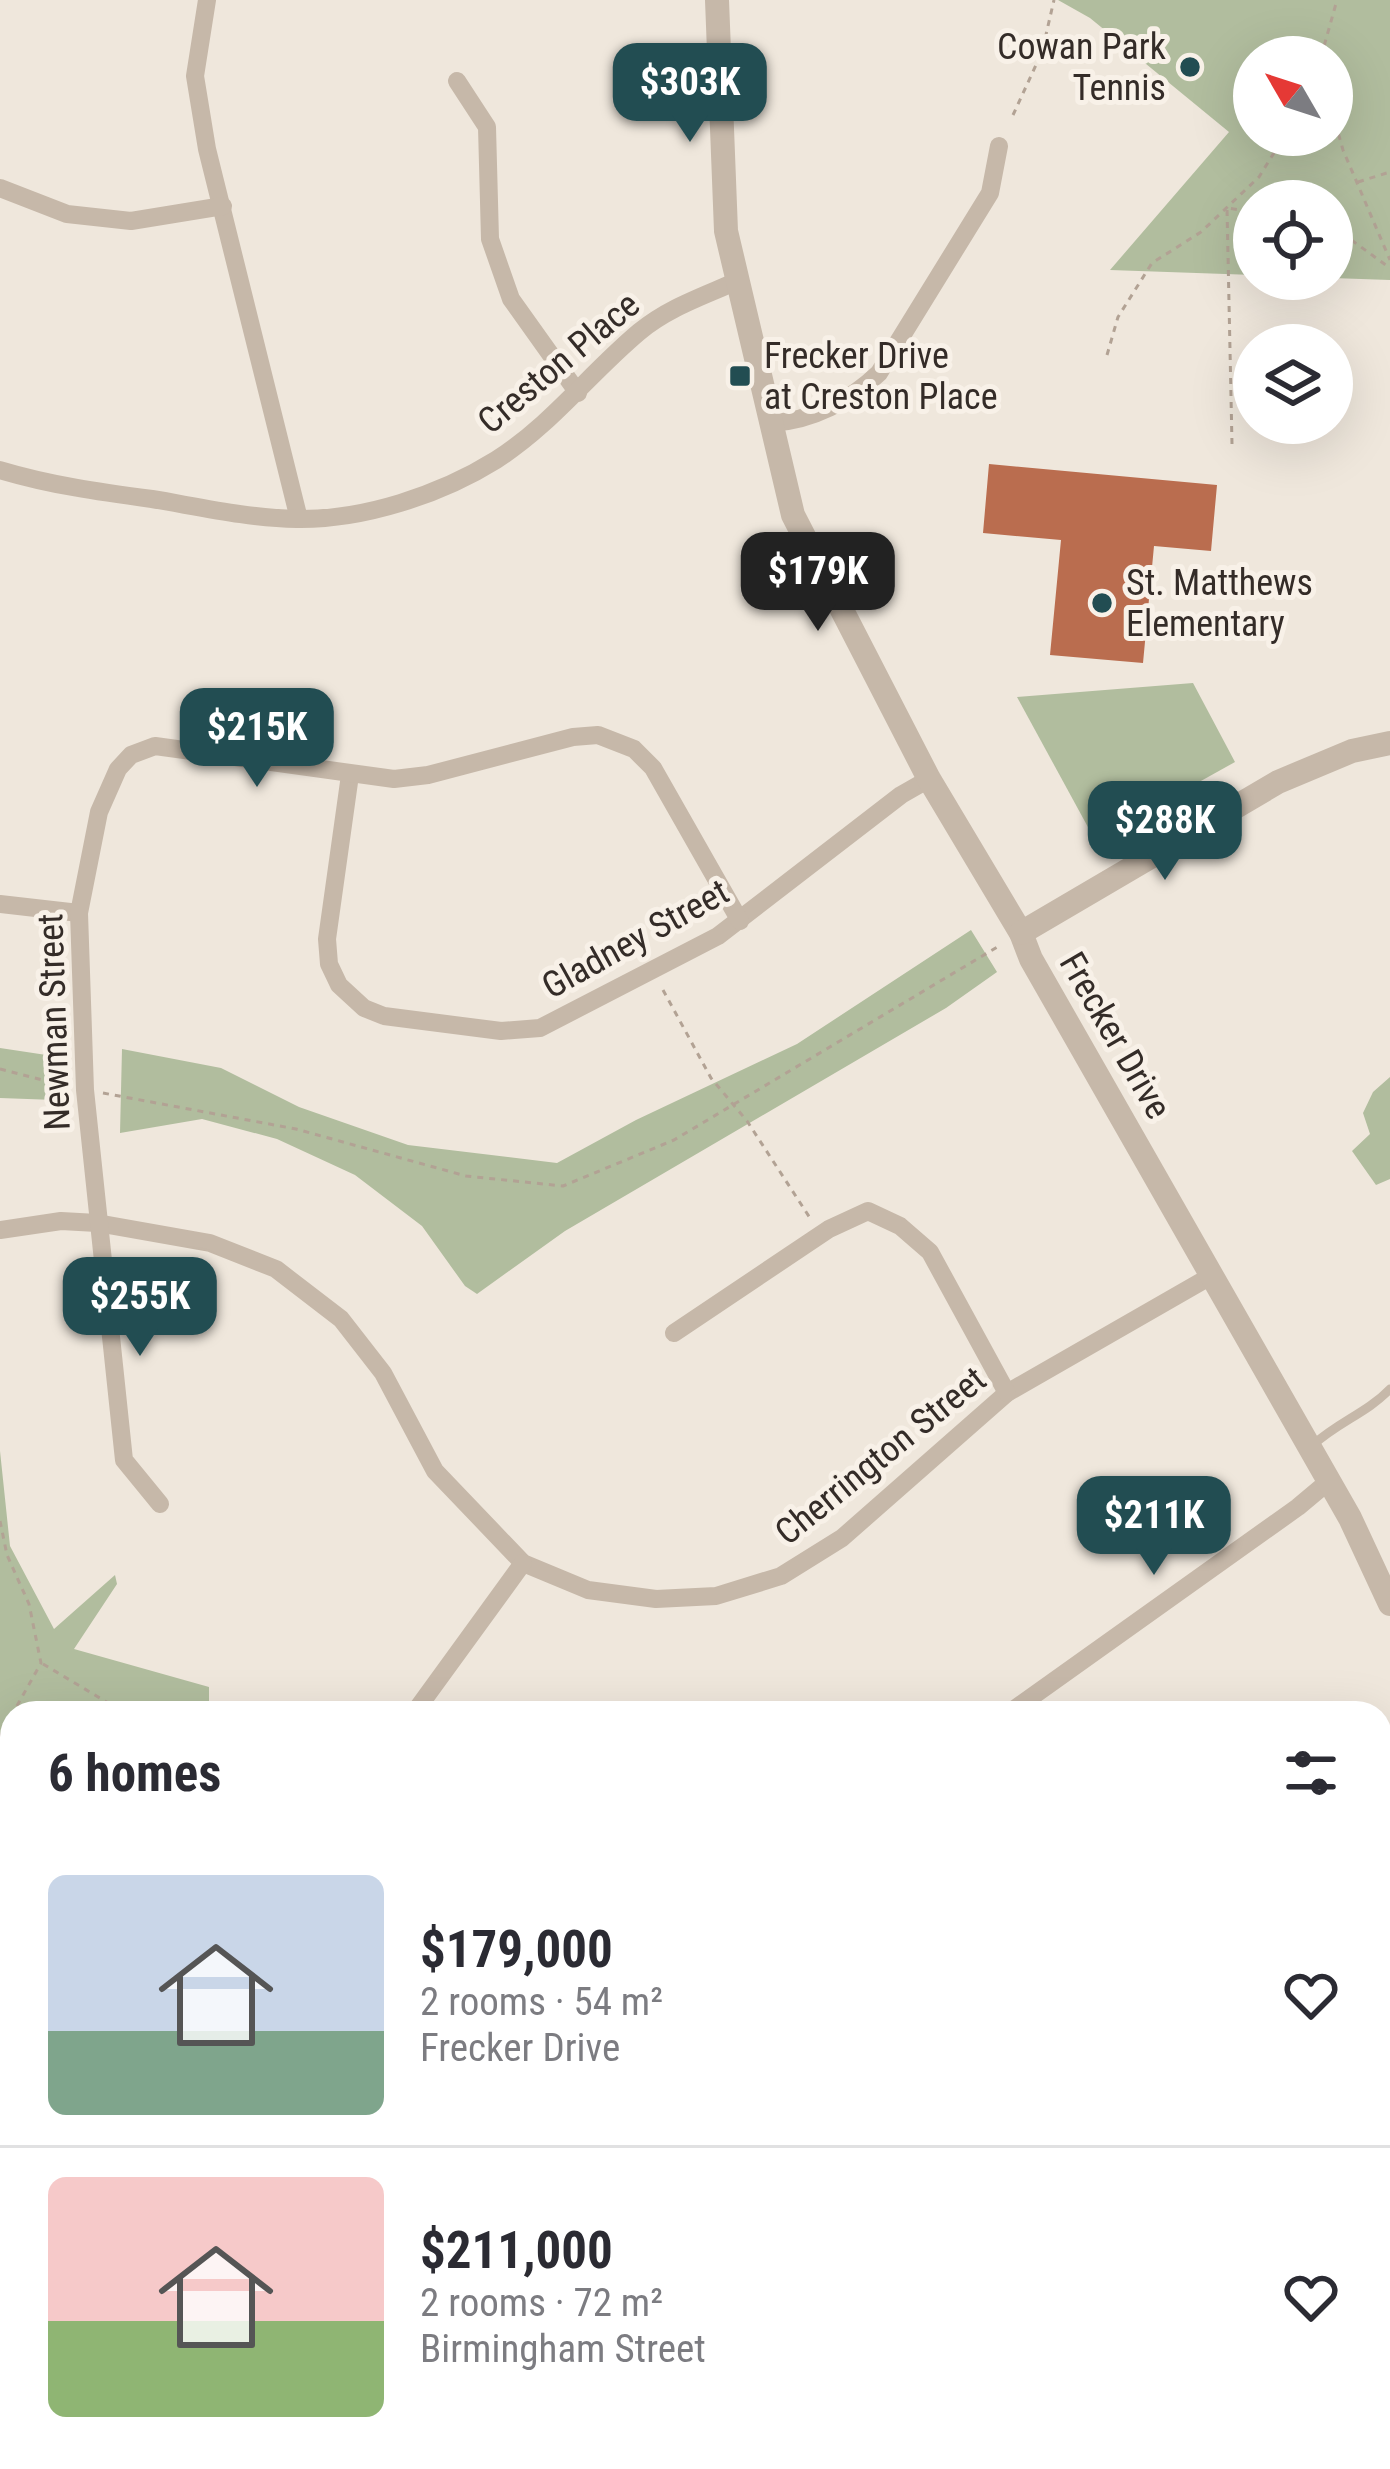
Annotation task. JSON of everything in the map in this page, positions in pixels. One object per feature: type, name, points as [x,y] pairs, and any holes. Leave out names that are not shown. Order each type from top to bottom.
[{"type":"street","points":[[207,0],[195,76],[207,149],[299,519]]},
{"type":"street","name":"Frecker Drive","points":[[717,0],[722,172],[735,282],[794,515],[1011,939],[1031,959],[1311,1448],[1390,1604]]},
{"type":"street","points":[[457,81],[487,127],[490,239],[511,298],[578,394]]},
{"type":"street","points":[[772,423],[791,422],[856,395],[879,373],[990,193],[999,146]]},
{"type":"street","points":[[0,188],[67,214],[131,221],[223,206]]},
{"type":"street","name":"Creston Place","points":[[0,470],[48,484],[299,519],[351,514],[426,494],[495,460],[578,394],[652,322],[681,303],[735,282]]},
{"type":"street","name":"Newman Street","points":[[160,1504],[124,1460],[85,1090],[79,913],[99,812],[118,769],[131,755],[155,746],[350,776],[416,777],[584,736],[623,742],[652,768],[740,921]]},
{"type":"street","points":[[1011,939],[1278,782],[1352,751],[1390,743]]},
{"type":"street","name":"Gladney Street","points":[[350,776],[327,951],[333,975],[346,995],[375,1013],[501,1031],[540,1028],[666,965],[740,921],[901,795],[929,779]]},
{"type":"street","points":[[0,904],[79,913]]},
{"type":"street","points":[[674,1333],[829,1228],[868,1211],[900,1226],[929,1252],[1007,1393]]},
{"type":"street","name":"Cherrington Street","points":[[0,1230],[61,1221],[98,1223],[210,1243],[276,1269],[341,1319],[383,1373],[435,1471],[523,1564],[588,1590],[656,1600],[716,1596],[782,1576],[842,1538],[1007,1393],[1211,1276]]},
{"type":"street","points":[[1026,1701],[1329,1480]]},
{"type":"street","points":[[423,1701],[523,1564]]},
{"type":"lane","points":[[1311,1448],[1335,1425],[1372,1407],[1390,1389]]},
{"type":"path","points":[[1013,115],[1042,52],[1054,0]]},
{"type":"path","points":[[1327,36],[1337,0]]},
{"type":"path","points":[[1107,356],[1118,317],[1152,263],[1201,232],[1258,178],[1272,156]]},
{"type":"path","points":[[1348,156],[1390,260]]},
{"type":"path","points":[[1357,183],[1390,172]]},
{"type":"path","points":[[1227,208],[1233,209]]},
{"type":"path","points":[[1227,208],[1232,445]]},
{"type":"path","points":[[1353,241],[1390,268]]},
{"type":"path","points":[[102,1093],[296,1129],[466,1176],[563,1186],[674,1140],[1011,939]]},
{"type":"path","points":[[663,990],[712,1078],[814,1224]]},
{"type":"path","points":[[0,1069],[65,1086]]},
{"type":"path","points":[[0,1521],[7,1555],[29,1604],[41,1664],[20,1701]]},
{"type":"path","points":[[41,1664],[104,1701]]},
{"type":"green space","points":[[1058,0],[1390,0],[1390,280],[1353,279],[1353,180],[1233,180],[1233,274],[1110,270],[1229,132],[1090,18]]},
{"type":"green space","points":[[1193,683],[1235,762],[1095,840],[1017,697]]},
{"type":"green space","points":[[971,930],[997,972],[946,1008],[565,1231],[477,1294],[465,1286],[422,1226],[355,1175],[277,1139],[202,1119],[120,1133],[122,1049],[221,1068],[299,1107],[408,1145],[557,1163],[797,1044]]},
{"type":"green space","points":[[0,1048],[53,1056],[55,1100],[0,1098]]},
{"type":"green space","points":[[1390,1077],[1390,1179],[1376,1185],[1352,1151],[1370,1134],[1363,1113],[1373,1092]]},
{"type":"green space","points":[[0,1451],[10,1546],[54,1629],[115,1575],[117,1584],[74,1649],[209,1687],[209,1701],[0,1701]]},
{"type":"building","name":"St. Matthews Elementary","points":[[989,464],[1217,485],[1211,551],[1154,546],[1143,663],[1050,655],[1061,540],[983,533]]},
{"type":"place","name":"Cowan Park Tennis","points":[[1190,67]]},
{"type":"place","name":"Frecker Drive at Creston Place","points":[[740,376]]},
{"type":"place","name":"St. Matthews Elementary","points":[[1102,603]]}]
